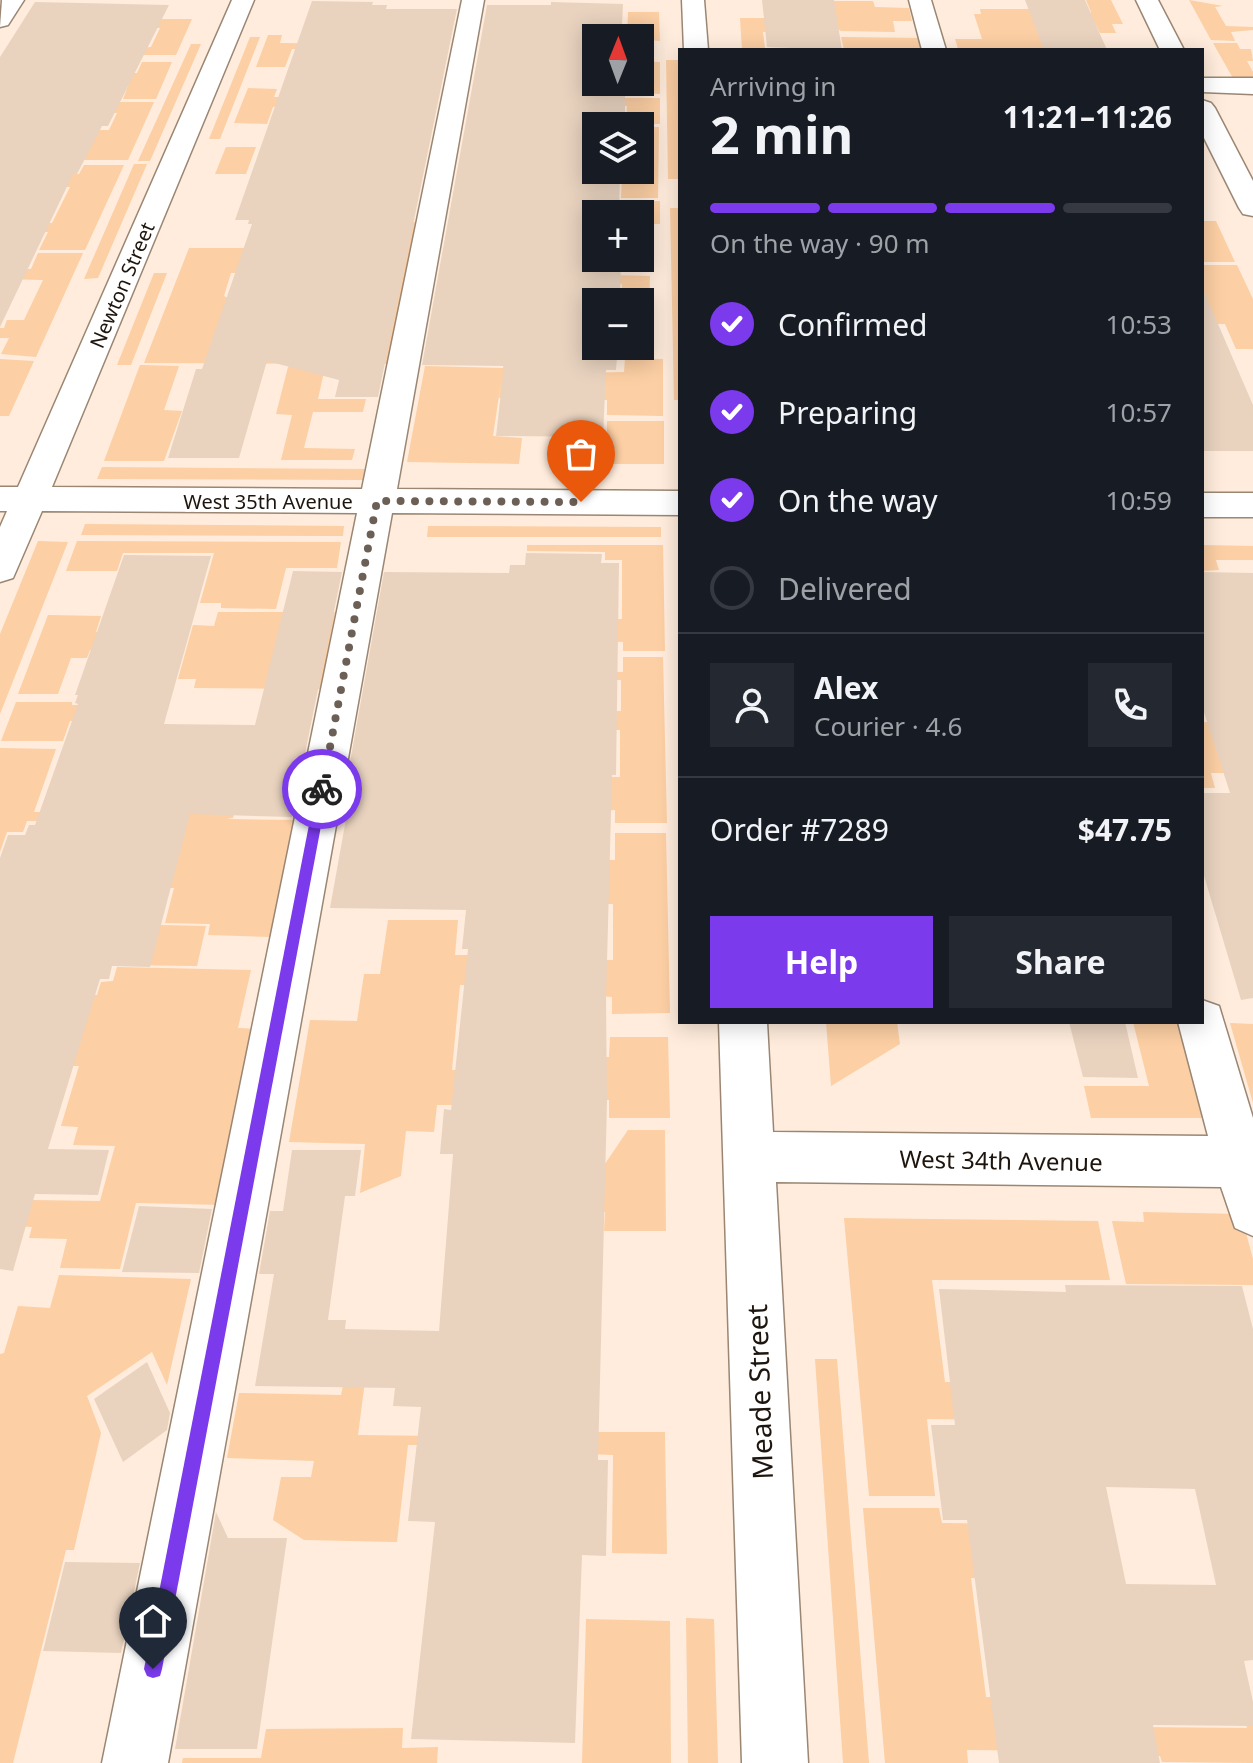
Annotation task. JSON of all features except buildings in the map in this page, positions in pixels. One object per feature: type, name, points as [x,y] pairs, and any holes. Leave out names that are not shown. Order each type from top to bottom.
[{"type":"street","points":[[0,20],[13,0]]},
{"type":"street","name":"Newton Street","points":[[0,569],[15,500],[243,0]]},
{"type":"street","points":[[135,1763],[473,0]]},
{"type":"street","points":[[693,0],[696,48]]},
{"type":"street","points":[[920,0],[933,48]]},
{"type":"street","points":[[1147,0],[1171,48]]},
{"type":"street","points":[[1204,85],[1253,86]]},
{"type":"street","points":[[1204,112],[1253,208]]},
{"type":"street","name":"West 35th Avenue","points":[[15,500],[678,503]]},
{"type":"street","points":[[1204,505],[1253,505]]},
{"type":"street","name":"Meade Street","points":[[743,1024],[775,1763]]},
{"type":"street","points":[[1203,1024],[1246,1162],[1253,1210]]},
{"type":"street","name":"West 34th Avenue","points":[[749,1157],[1246,1162]]},
{"type":"shaded area","points":[[1086,0],[1111,0],[1123,24],[1112,24],[1116,33],[1100,33],[1095,23],[1088,23],[1091,12]]},
{"type":"shaded area","points":[[1189,0],[1223,6],[1215,7],[1226,26],[1253,27],[1253,30],[1231,32],[1235,41],[1211,40]]},
{"type":"shaded area","points":[[829,1],[873,1],[875,7],[909,8],[912,21],[893,21],[895,32],[841,31]]},
{"type":"shaded area","points":[[980,9],[1031,9],[1048,48],[958,48],[955,39],[982,39],[974,14],[981,14]]},
{"type":"shaded area","points":[[628,12],[659,12],[660,41],[654,40],[654,24],[628,24]]},
{"type":"shaded area","points":[[740,18],[774,18],[772,31],[763,32],[765,48],[742,48]]},
{"type":"shaded area","points":[[155,19],[192,19],[176,55],[136,55],[140,48],[151,47],[160,28],[98,27]]},
{"type":"shaded area","points":[[268,35],[282,35],[280,43],[360,44],[358,50],[292,49],[285,67],[256,67]]},
{"type":"shaded area","points":[[250,37],[260,37],[220,139],[209,139]]},
{"type":"shaded area","points":[[841,37],[921,38],[924,48],[844,48]]},
{"type":"shaded area","points":[[1213,43],[1237,43],[1240,49],[1251,49],[1253,61],[1247,61],[1253,72],[1253,80],[1234,80]]},
{"type":"shaded area","points":[[191,44],[201,44],[150,161],[138,161]]},
{"type":"shaded area","points":[[666,60],[678,60],[678,179],[668,179]]},
{"type":"shaded area","points":[[142,62],[172,62],[156,99],[123,99],[128,86],[57,73],[137,73]]},
{"type":"shaded area","points":[[654,62],[660,62],[660,94],[654,94]]},
{"type":"shaded area","points":[[248,88],[277,89],[274,97],[287,97],[282,106],[273,107],[267,124],[234,123]]},
{"type":"shaded area","points":[[618,98],[660,98],[660,124],[654,124],[654,112],[627,112],[627,106],[618,106]]},
{"type":"shaded area","points":[[113,102],[154,102],[128,160],[79,160],[98,130],[109,130],[117,113],[107,113]]},
{"type":"shaded area","points":[[654,127],[659,127],[658,198],[621,198],[622,184],[654,184]]},
{"type":"shaded area","points":[[226,147],[256,147],[246,174],[215,174]]},
{"type":"shaded area","points":[[134,164],[147,164],[98,278],[84,279]]},
{"type":"shaded area","points":[[84,165],[124,165],[85,250],[39,250],[48,232],[0,232],[0,223],[52,223],[70,187],[15,186],[21,175],[79,174]]},
{"type":"shaded area","points":[[654,201],[660,201],[660,224],[654,224]]},
{"type":"shaded area","points":[[670,208],[678,208],[678,400],[674,400]]},
{"type":"shaded area","points":[[1204,221],[1216,221],[1235,262],[1204,262]]},
{"type":"shaded area","points":[[405,222],[418,222],[390,364],[144,363],[189,248],[251,248],[243,273],[231,273],[224,296],[246,308]]},
{"type":"shaded area","points":[[38,253],[83,253],[36,357],[1,354],[9,338],[0,338],[0,328],[4,328],[7,320],[24,320],[43,280],[0,279],[0,268],[31,269]]},
{"type":"shaded area","points":[[1204,265],[1237,265],[1253,299],[1253,349],[1236,349],[1225,324],[1215,324],[1204,302]]},
{"type":"shaded area","points":[[154,273],[167,273],[131,365],[117,365]]},
{"type":"shaded area","points":[[611,275],[650,276],[650,288],[622,288],[622,284],[606,284]]},
{"type":"shaded area","points":[[506,341],[530,374],[624,372],[625,360],[663,359],[663,416],[607,415],[607,400],[499,398],[501,382],[493,436],[522,438],[519,464],[407,462],[425,366],[503,368]]},
{"type":"shaded area","points":[[0,359],[34,361],[9,416],[0,416]]},
{"type":"shaded area","points":[[140,365],[179,366],[164,410],[182,411],[164,461],[104,461]]},
{"type":"shaded area","points":[[288,367],[325,367],[318,399],[366,399],[363,412],[313,412],[304,448],[355,449],[352,460],[281,460],[292,415],[276,414]]},
{"type":"shaded area","points":[[607,421],[664,421],[664,464],[553,464],[554,438],[607,438]]},
{"type":"shaded area","points":[[102,467],[368,469],[366,480],[97,479]]},
{"type":"shaded area","points":[[85,524],[344,526],[343,536],[81,535]]},
{"type":"shaded area","points":[[428,526],[661,527],[661,537],[427,537]]},
{"type":"shaded area","points":[[38,541],[68,542],[0,714],[0,634]]},
{"type":"shaded area","points":[[77,541],[341,542],[337,568],[286,568],[276,609],[221,608],[221,603],[200,603],[214,553],[123,553],[117,571],[66,571]]},
{"type":"shaded area","points":[[527,545],[663,545],[665,651],[623,651],[623,642],[603,641],[604,620],[622,619],[622,560],[605,560],[605,552],[527,551]]},
{"type":"shaded area","points":[[1204,545],[1253,546],[1253,560],[1216,560],[1219,570],[1204,571]]},
{"type":"shaded area","points":[[218,612],[335,612],[321,689],[194,688],[196,679],[178,679],[193,625],[214,626]]},
{"type":"shaded area","points":[[48,615],[101,616],[96,632],[189,633],[184,651],[90,650],[87,658],[71,658],[58,694],[18,694]]},
{"type":"shaded area","points":[[623,657],[663,657],[667,823],[615,823],[615,810],[604,811],[605,777],[620,777],[620,730],[606,730],[606,711],[621,711],[621,680],[602,680],[602,672],[623,672]]},
{"type":"shaded area","points":[[16,702],[138,705],[133,722],[70,721],[63,741],[1,741]]},
{"type":"shaded area","points":[[1204,722],[1243,722],[1253,773],[1211,773],[1215,788],[1204,788]]},
{"type":"shaded area","points":[[0,748],[56,749],[34,812],[143,813],[140,823],[27,821],[23,832],[7,832],[0,852]]},
{"type":"shaded area","points":[[244,772],[233,818],[226,819],[297,820],[271,937],[208,935],[210,924],[165,923],[174,888],[126,887],[147,817]]},
{"type":"shaded area","points":[[615,833],[666,833],[670,1013],[612,1014],[612,997],[600,996],[601,960],[613,960],[613,904],[600,904],[600,860],[615,860]]},
{"type":"shaded area","points":[[388,920],[458,920],[455,955],[470,955],[592,986],[460,985],[452,1070],[460,1070],[456,1105],[437,1105],[434,1132],[406,1131],[401,1176],[360,1193],[365,1144],[289,1142],[310,1020],[357,1021],[364,974],[380,974]]},
{"type":"shaded area","points":[[112,924],[206,926],[197,966],[114,965]]},
{"type":"shaded area","points":[[117,967],[251,970],[238,1028],[260,1029],[223,1205],[136,1203],[120,1269],[60,1268],[67,1239],[29,1238],[32,1227],[13,1226],[30,1200],[100,1201],[115,1146],[73,1145],[78,1127],[61,1126],[79,1066],[0,1065],[76,994],[97,995],[101,982],[113,981]]},
{"type":"shaded area","points":[[1230,1023],[1253,1024],[1253,1103]]},
{"type":"shaded area","points":[[826,1024],[897,1024],[900,1044],[831,1086]]},
{"type":"shaded area","points":[[1134,1024],[1188,1024],[1208,1118],[1091,1118],[1084,1086],[1149,1086]]},
{"type":"shaded area","points":[[610,1037],[668,1037],[670,1118],[609,1118],[609,1100],[594,1099],[597,1057],[609,1057]]},
{"type":"shaded area","points":[[628,1130],[665,1130],[666,1231],[604,1231],[605,1212],[589,1212],[592,1183]]},
{"type":"shaded area","points":[[1143,1212],[1241,1214],[1253,1259],[1253,1285],[1126,1284],[1112,1221],[1144,1222]]},
{"type":"shaded area","points":[[844,1218],[1098,1221],[1110,1280],[932,1280],[945,1382],[1081,1385],[1088,1421],[927,1419],[935,1496],[869,1496]]},
{"type":"shaded area","points":[[59,1275],[191,1279],[167,1385],[152,1352],[87,1396],[101,1433],[74,1550],[66,1550],[13,1763],[0,1763],[0,1354],[4,1353],[18,1306],[50,1308]]},
{"type":"shaded area","points":[[815,1359],[837,1359],[869,1763],[843,1763]]},
{"type":"shaded area","points":[[344,1381],[365,1381],[358,1435],[435,1436],[434,1445],[408,1445],[397,1542],[304,1540],[273,1520],[281,1477],[311,1477],[314,1461],[227,1458],[239,1393],[341,1395]]},
{"type":"shaded area","points":[[589,1432],[665,1432],[667,1554],[612,1553],[613,1455],[589,1454]]},
{"type":"shaded area","points":[[863,1508],[939,1508],[942,1523],[1107,1525],[1117,1579],[971,1578],[986,1697],[1129,1699],[1134,1727],[1247,1728],[1244,1717],[1253,1717],[1253,1763],[1162,1762],[1160,1756],[1141,1756],[1138,1752],[967,1750],[968,1763],[885,1763]]},
{"type":"shaded area","points":[[686,1618],[714,1619],[718,1763],[688,1763]]},
{"type":"shaded area","points":[[586,1619],[670,1621],[671,1763],[582,1763]]},
{"type":"shaded area","points":[[403,1728],[402,1748],[438,1747],[437,1763],[182,1763],[183,1758],[261,1758],[266,1729]]},
{"type":"way so far","points":[[322,789],[377,501],[581,502]]},
{"type":"route","points":[[153,1669],[322,789]]}]
